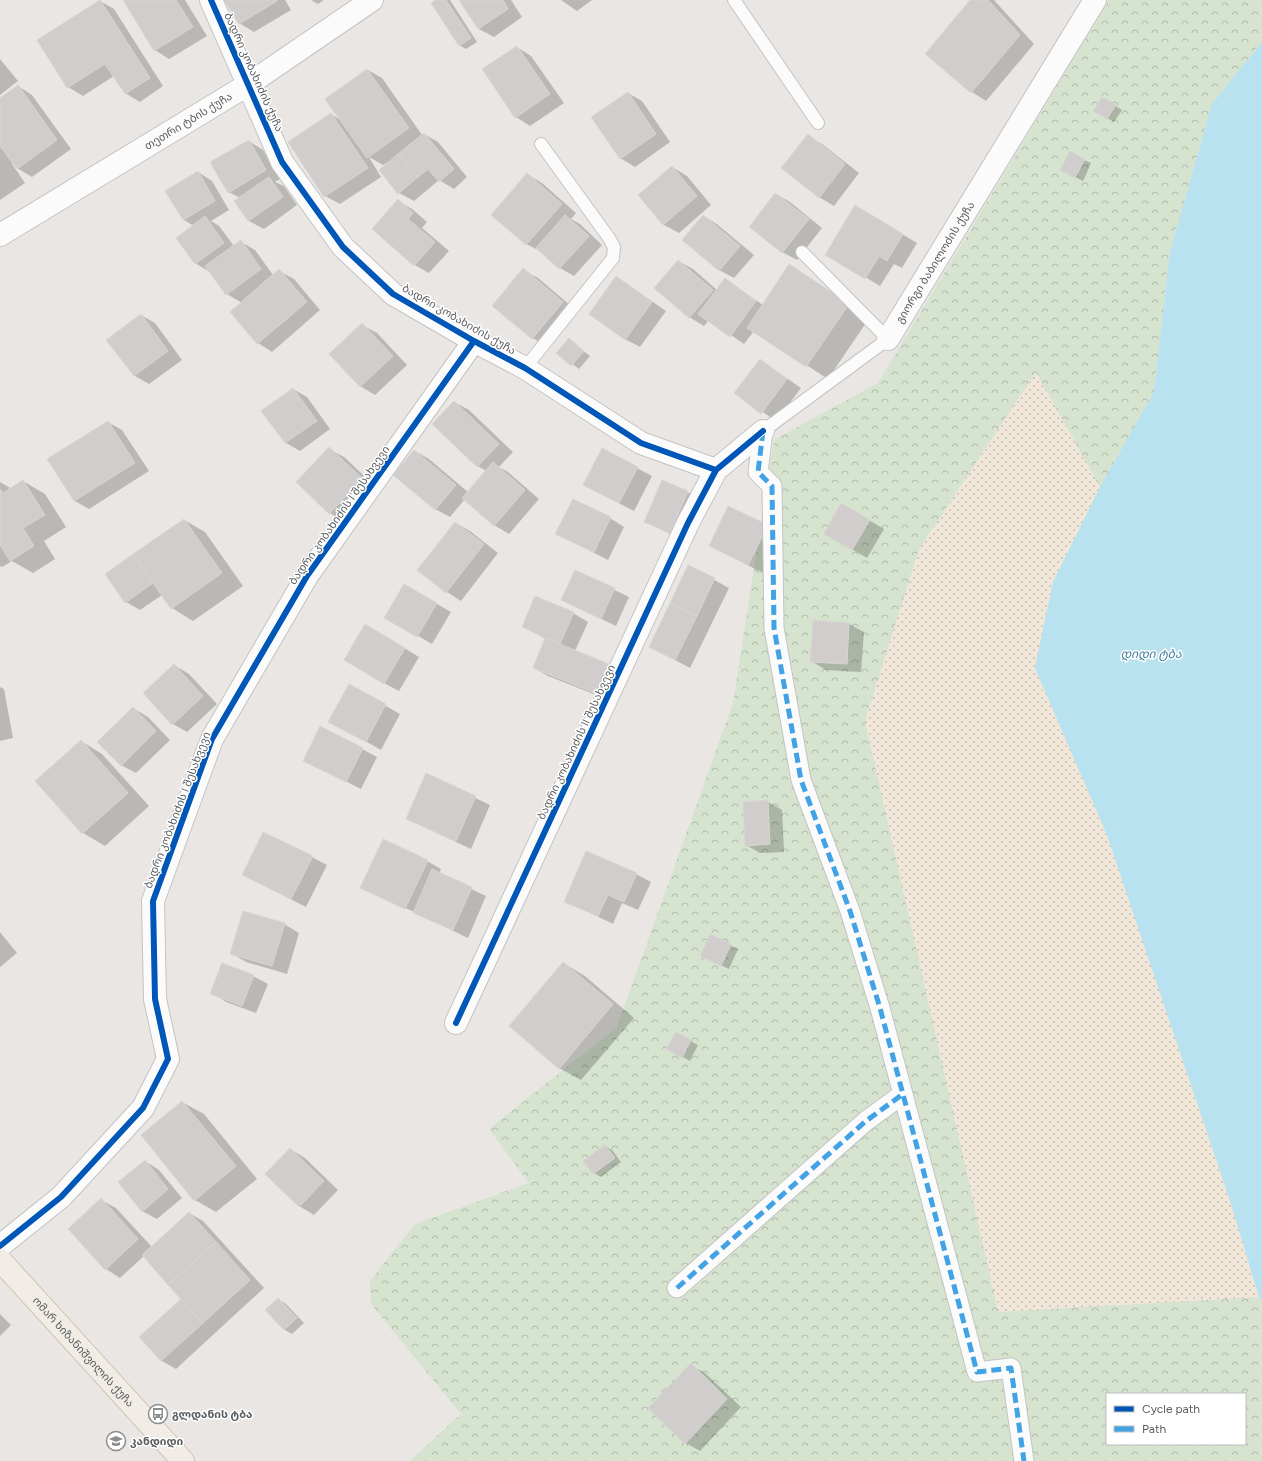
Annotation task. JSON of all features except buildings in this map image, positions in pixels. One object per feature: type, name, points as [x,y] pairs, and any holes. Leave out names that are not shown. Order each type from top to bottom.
[{"type":"main road","name":"ომარ ხიზანიშვილის ქუჩა","points":[[0,1260],[183,1461]]},
{"type":"street","name":"ბადრი კობახიძის ქუჩა","points":[[211,0],[282,162],[343,246],[393,294],[474,341],[525,368],[641,443],[716,470]]},
{"type":"street","name":"თეთრი ტბის ქუჩა","points":[[0,235],[248,84],[372,0]]},
{"type":"street","name":"გიორგი ბაბილოძის ქუჩა","points":[[888,339],[1095,0]]},
{"type":"street","name":"ბადრი კობახიძის I შესახვევი","points":[[0,1246],[61,1197],[143,1108],[168,1059],[155,999],[153,901],[212,739],[307,576],[474,341]]},
{"type":"street","name":"გიორგი ბაბილოძის ქუჩა","points":[[716,470],[763,431]]},
{"type":"street","points":[[763,431],[758,472],[772,486],[774,628],[801,780],[850,911],[880,1008],[977,1372],[1010,1368],[1024,1461]]},
{"type":"street","name":"ბადრი კობახიძის II შესახვევი","points":[[456,1023],[688,523],[716,470]]},
{"type":"street","points":[[677,1288],[866,1121],[903,1094]]},
{"type":"lane","points":[[734,0],[818,124]]},
{"type":"lane","points":[[525,368],[614,258],[614,247],[609,238],[542,144]]},
{"type":"lane","points":[[802,252],[888,339]]},
{"type":"lane","name":"გიორგი ბაბილოძის ქუჩა","points":[[763,431],[888,339]]},
{"type":"green space","points":[[1109,0],[1262,0],[1262,42],[1212,104],[1170,252],[1154,392],[1100,487],[1053,582],[1107,835],[1231,1204],[1258,1297],[1262,1299],[1262,1461],[410,1461],[461,1414],[371,1304],[370,1281],[415,1224],[529,1183],[489,1129],[617,1027],[733,703],[774,440],[878,383]]},
{"type":"sand","points":[[1036,372],[1100,487],[1053,582],[1035,668],[1107,835],[1231,1204],[1259,1297],[998,1312],[865,721],[919,549]]},
{"type":"water","name":"დიდი ტბა","points":[[1262,42],[1262,1299],[1259,1297],[1231,1204],[1107,835],[1035,668],[1053,582],[1100,487],[1154,392],[1170,252],[1212,104]]},
{"type":"marked path","points":[[763,431],[758,472],[772,486],[774,628],[801,780],[850,911],[880,1008],[977,1372],[1011,1368],[1024,1461]]},
{"type":"marked path","points":[[677,1288],[866,1121],[903,1094]]},
{"type":"cycle path","points":[[211,0],[282,162],[343,247],[393,294],[474,341],[525,368],[641,443],[716,470]]},
{"type":"cycle path","points":[[0,1246],[61,1197],[143,1108],[168,1059],[155,999],[153,901],[212,739],[307,576],[474,341]]},
{"type":"cycle path","points":[[456,1023],[688,523],[716,470],[763,431]]},
{"type":"place","name":"გლდანის ტბა","points":[[158,1414]]},
{"type":"place","name":"კანდიდი","points":[[116,1441]]}]
